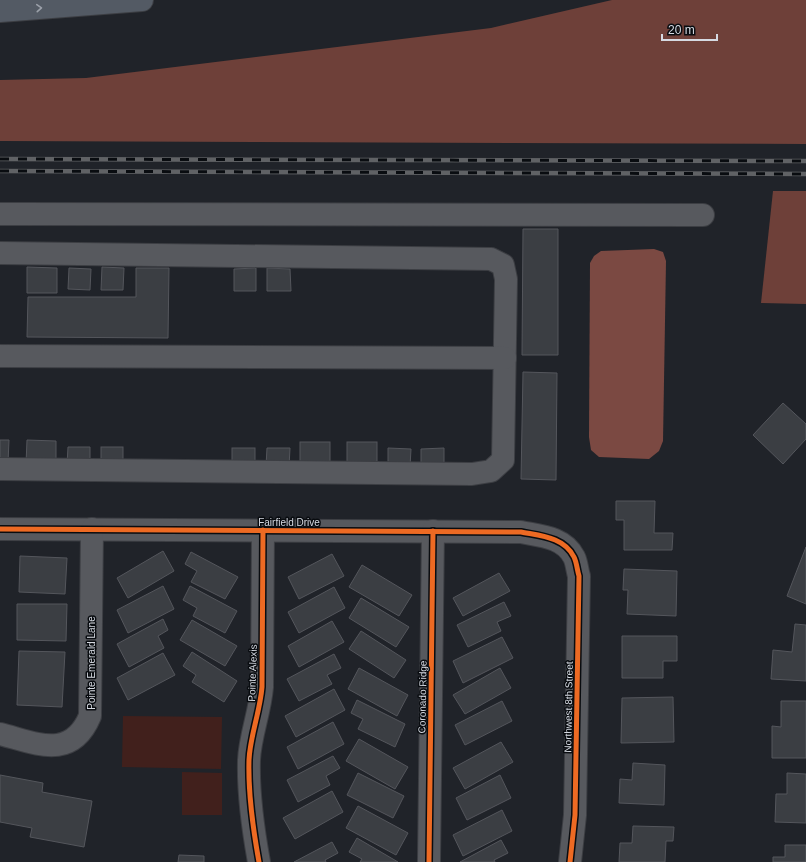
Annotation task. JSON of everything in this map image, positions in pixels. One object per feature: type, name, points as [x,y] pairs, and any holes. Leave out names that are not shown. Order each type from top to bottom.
[{"type":"highway","points":[[0,11],[142,0]]},
{"type":"street","points":[[0,214],[703,215]]},
{"type":"street","points":[[0,253],[491,259],[503,265],[506,279],[503,460],[491,471],[464,474],[0,469]]},
{"type":"street","points":[[0,356],[505,358]]},
{"type":"street","name":"Fairfield Drive","points":[[0,529],[521,532],[555,539],[566,546],[571,553]]},
{"type":"street","name":"Pointe Emerald Lane","points":[[0,734],[52,746],[65,744],[76,738],[86,725],[90,716],[92,529]]},
{"type":"street","name":"Pointe Alexis","points":[[259,862],[252,826],[249,760],[261,700],[262,687],[263,530]]},
{"type":"street","name":"Coronado Ridge","points":[[429,862],[433,531]]},
{"type":"street","name":"Northwest 8th Street","points":[[570,862],[575,815],[579,576],[571,553]]},
{"type":"shaded area","points":[[612,0],[806,0],[806,144],[0,141],[0,80],[86,78],[491,28]]},
{"type":"shaded area","points":[[773,191],[806,191],[806,304],[761,303]]},
{"type":"shaded area","points":[[654,249],[663,252],[666,261],[663,441],[659,451],[649,459],[599,457],[591,450],[589,437],[590,263],[594,256],[601,251]]},
{"type":"shaded area","points":[[123,716],[222,717],[221,769],[122,767]]},
{"type":"shaded area","points":[[182,772],[222,773],[222,815],[182,815]]},
{"type":"building","points":[[523,229],[558,229],[558,355],[522,355]]},
{"type":"building","points":[[27,267],[57,268],[57,293],[27,293]]},
{"type":"building","points":[[102,267],[124,268],[123,290],[101,290]]},
{"type":"building","points":[[69,268],[91,269],[90,290],[68,289]]},
{"type":"building","points":[[136,268],[169,268],[168,338],[27,337],[28,297],[136,297]]},
{"type":"building","points":[[256,268],[256,291],[234,291],[234,269]]},
{"type":"building","points":[[267,268],[290,269],[291,291],[267,291]]},
{"type":"building","points":[[523,372],[557,373],[556,480],[521,479]]},
{"type":"building","points":[[783,403],[806,424],[806,439],[783,464],[753,435]]},
{"type":"building","points":[[0,440],[9,440],[8,463],[0,463]]},
{"type":"building","points":[[27,440],[56,441],[56,466],[26,464]]},
{"type":"building","points":[[300,442],[330,442],[330,466],[300,466]]},
{"type":"building","points":[[347,442],[377,442],[377,467],[347,467]]},
{"type":"building","points":[[68,447],[90,447],[90,465],[67,465]]},
{"type":"building","points":[[101,447],[123,447],[123,465],[101,465]]},
{"type":"building","points":[[232,448],[255,448],[255,466],[232,466]]},
{"type":"building","points":[[267,448],[290,448],[289,467],[266,466]]},
{"type":"building","points":[[388,448],[411,449],[410,467],[388,467]]},
{"type":"building","points":[[444,448],[444,467],[421,468],[421,449]]},
{"type":"building","points":[[616,501],[655,501],[654,533],[673,533],[672,550],[624,550],[624,520],[616,520]]},
{"type":"building","points":[[806,547],[806,604],[787,596]]},
{"type":"building","points":[[163,551],[174,571],[128,598],[117,578]]},
{"type":"building","points":[[191,552],[238,577],[225,599],[191,582],[197,571],[185,564]]},
{"type":"building","points":[[332,554],[344,576],[299,599],[288,577]]},
{"type":"building","points":[[20,556],[67,558],[65,594],[19,592]]},
{"type":"building","points":[[362,565],[412,595],[399,616],[349,587]]},
{"type":"building","points":[[624,569],[677,571],[676,616],[627,614],[628,590],[623,590]]},
{"type":"building","points":[[499,573],[510,591],[463,616],[453,598]]},
{"type":"building","points":[[163,586],[174,609],[128,633],[117,610]]},
{"type":"building","points":[[190,586],[237,611],[225,633],[193,616],[197,608],[183,600]]},
{"type":"building","points":[[334,587],[345,608],[299,633],[288,612]]},
{"type":"building","points":[[361,598],[409,627],[396,647],[349,618]]},
{"type":"building","points":[[504,602],[511,616],[497,622],[501,631],[468,647],[457,625]]},
{"type":"building","points":[[17,604],[67,604],[66,641],[17,640]]},
{"type":"building","points":[[163,619],[168,630],[158,636],[164,648],[129,667],[117,644]]},
{"type":"building","points":[[192,620],[237,646],[225,666],[180,640]]},
{"type":"building","points":[[332,621],[344,642],[299,667],[288,646]]},
{"type":"building","points":[[795,624],[806,625],[806,681],[771,679],[773,650],[792,652]]},
{"type":"building","points":[[361,631],[406,660],[394,678],[349,649]]},
{"type":"building","points":[[622,636],[677,636],[677,661],[663,661],[663,678],[622,678]]},
{"type":"building","points":[[502,637],[513,658],[463,683],[453,661]]},
{"type":"building","points":[[19,651],[65,652],[62,707],[17,705]]},
{"type":"building","points":[[192,652],[237,681],[224,702],[192,682],[196,675],[183,666]]},
{"type":"building","points":[[163,653],[175,675],[128,700],[117,678]]},
{"type":"building","points":[[334,654],[341,668],[327,675],[332,684],[299,701],[287,679]]},
{"type":"building","points":[[359,668],[408,695],[397,716],[348,689]]},
{"type":"building","points":[[500,668],[511,688],[465,714],[453,695]]},
{"type":"building","points":[[334,689],[345,710],[296,737],[285,716]]},
{"type":"building","points":[[673,697],[674,742],[621,743],[622,698]]},
{"type":"building","points":[[357,700],[405,724],[395,747],[358,729],[363,719],[351,713]]},
{"type":"building","points":[[502,701],[512,721],[465,745],[455,725]]},
{"type":"building","points":[[781,701],[806,701],[806,758],[772,758],[772,726],[781,727]]},
{"type":"building","points":[[333,722],[344,744],[298,769],[287,747]]},
{"type":"building","points":[[359,739],[408,767],[395,789],[346,761]]},
{"type":"building","points":[[501,742],[513,762],[465,789],[453,768]]},
{"type":"building","points":[[333,756],[340,768],[326,776],[330,785],[298,802],[287,780]]},
{"type":"building","points":[[633,763],[665,765],[664,805],[619,803],[620,779],[632,780]]},
{"type":"building","points":[[358,773],[404,796],[393,818],[347,795]]},
{"type":"building","points":[[787,773],[806,774],[806,823],[775,822],[776,794],[787,794]]},
{"type":"building","points":[[0,775],[43,783],[42,792],[92,801],[84,847],[30,837],[32,828],[0,822]]},
{"type":"building","points":[[500,775],[511,798],[467,820],[456,798]]},
{"type":"building","points":[[332,791],[343,812],[295,839],[283,818]]},
{"type":"building","points":[[358,806],[408,833],[396,855],[346,828]]},
{"type":"building","points":[[502,810],[512,831],[463,856],[453,835]]},
{"type":"building","points":[[633,826],[674,827],[673,841],[666,841],[665,862],[619,862],[620,843],[632,843]]},
{"type":"building","points":[[357,838],[398,862],[360,862],[362,859],[349,852]]},
{"type":"building","points":[[501,840],[508,853],[494,860],[495,862],[460,862]]},
{"type":"building","points":[[332,842],[338,853],[325,860],[326,862],[294,862]]},
{"type":"building","points":[[785,845],[806,845],[806,862],[773,862],[773,857],[785,857]]},
{"type":"building","points":[[179,855],[204,856],[204,862],[178,862]]},
{"type":"railway","points":[[0,159],[806,161]]},
{"type":"railway","points":[[0,171],[806,174]]},
{"type":"cycle path","points":[[0,529],[521,532],[544,536],[558,541],[570,550],[576,562],[579,576],[575,815],[570,862]]},
{"type":"cycle path","points":[[259,862],[251,811],[249,760],[262,687],[263,530]]},
{"type":"cycle path","points":[[429,862],[433,531]]}]
